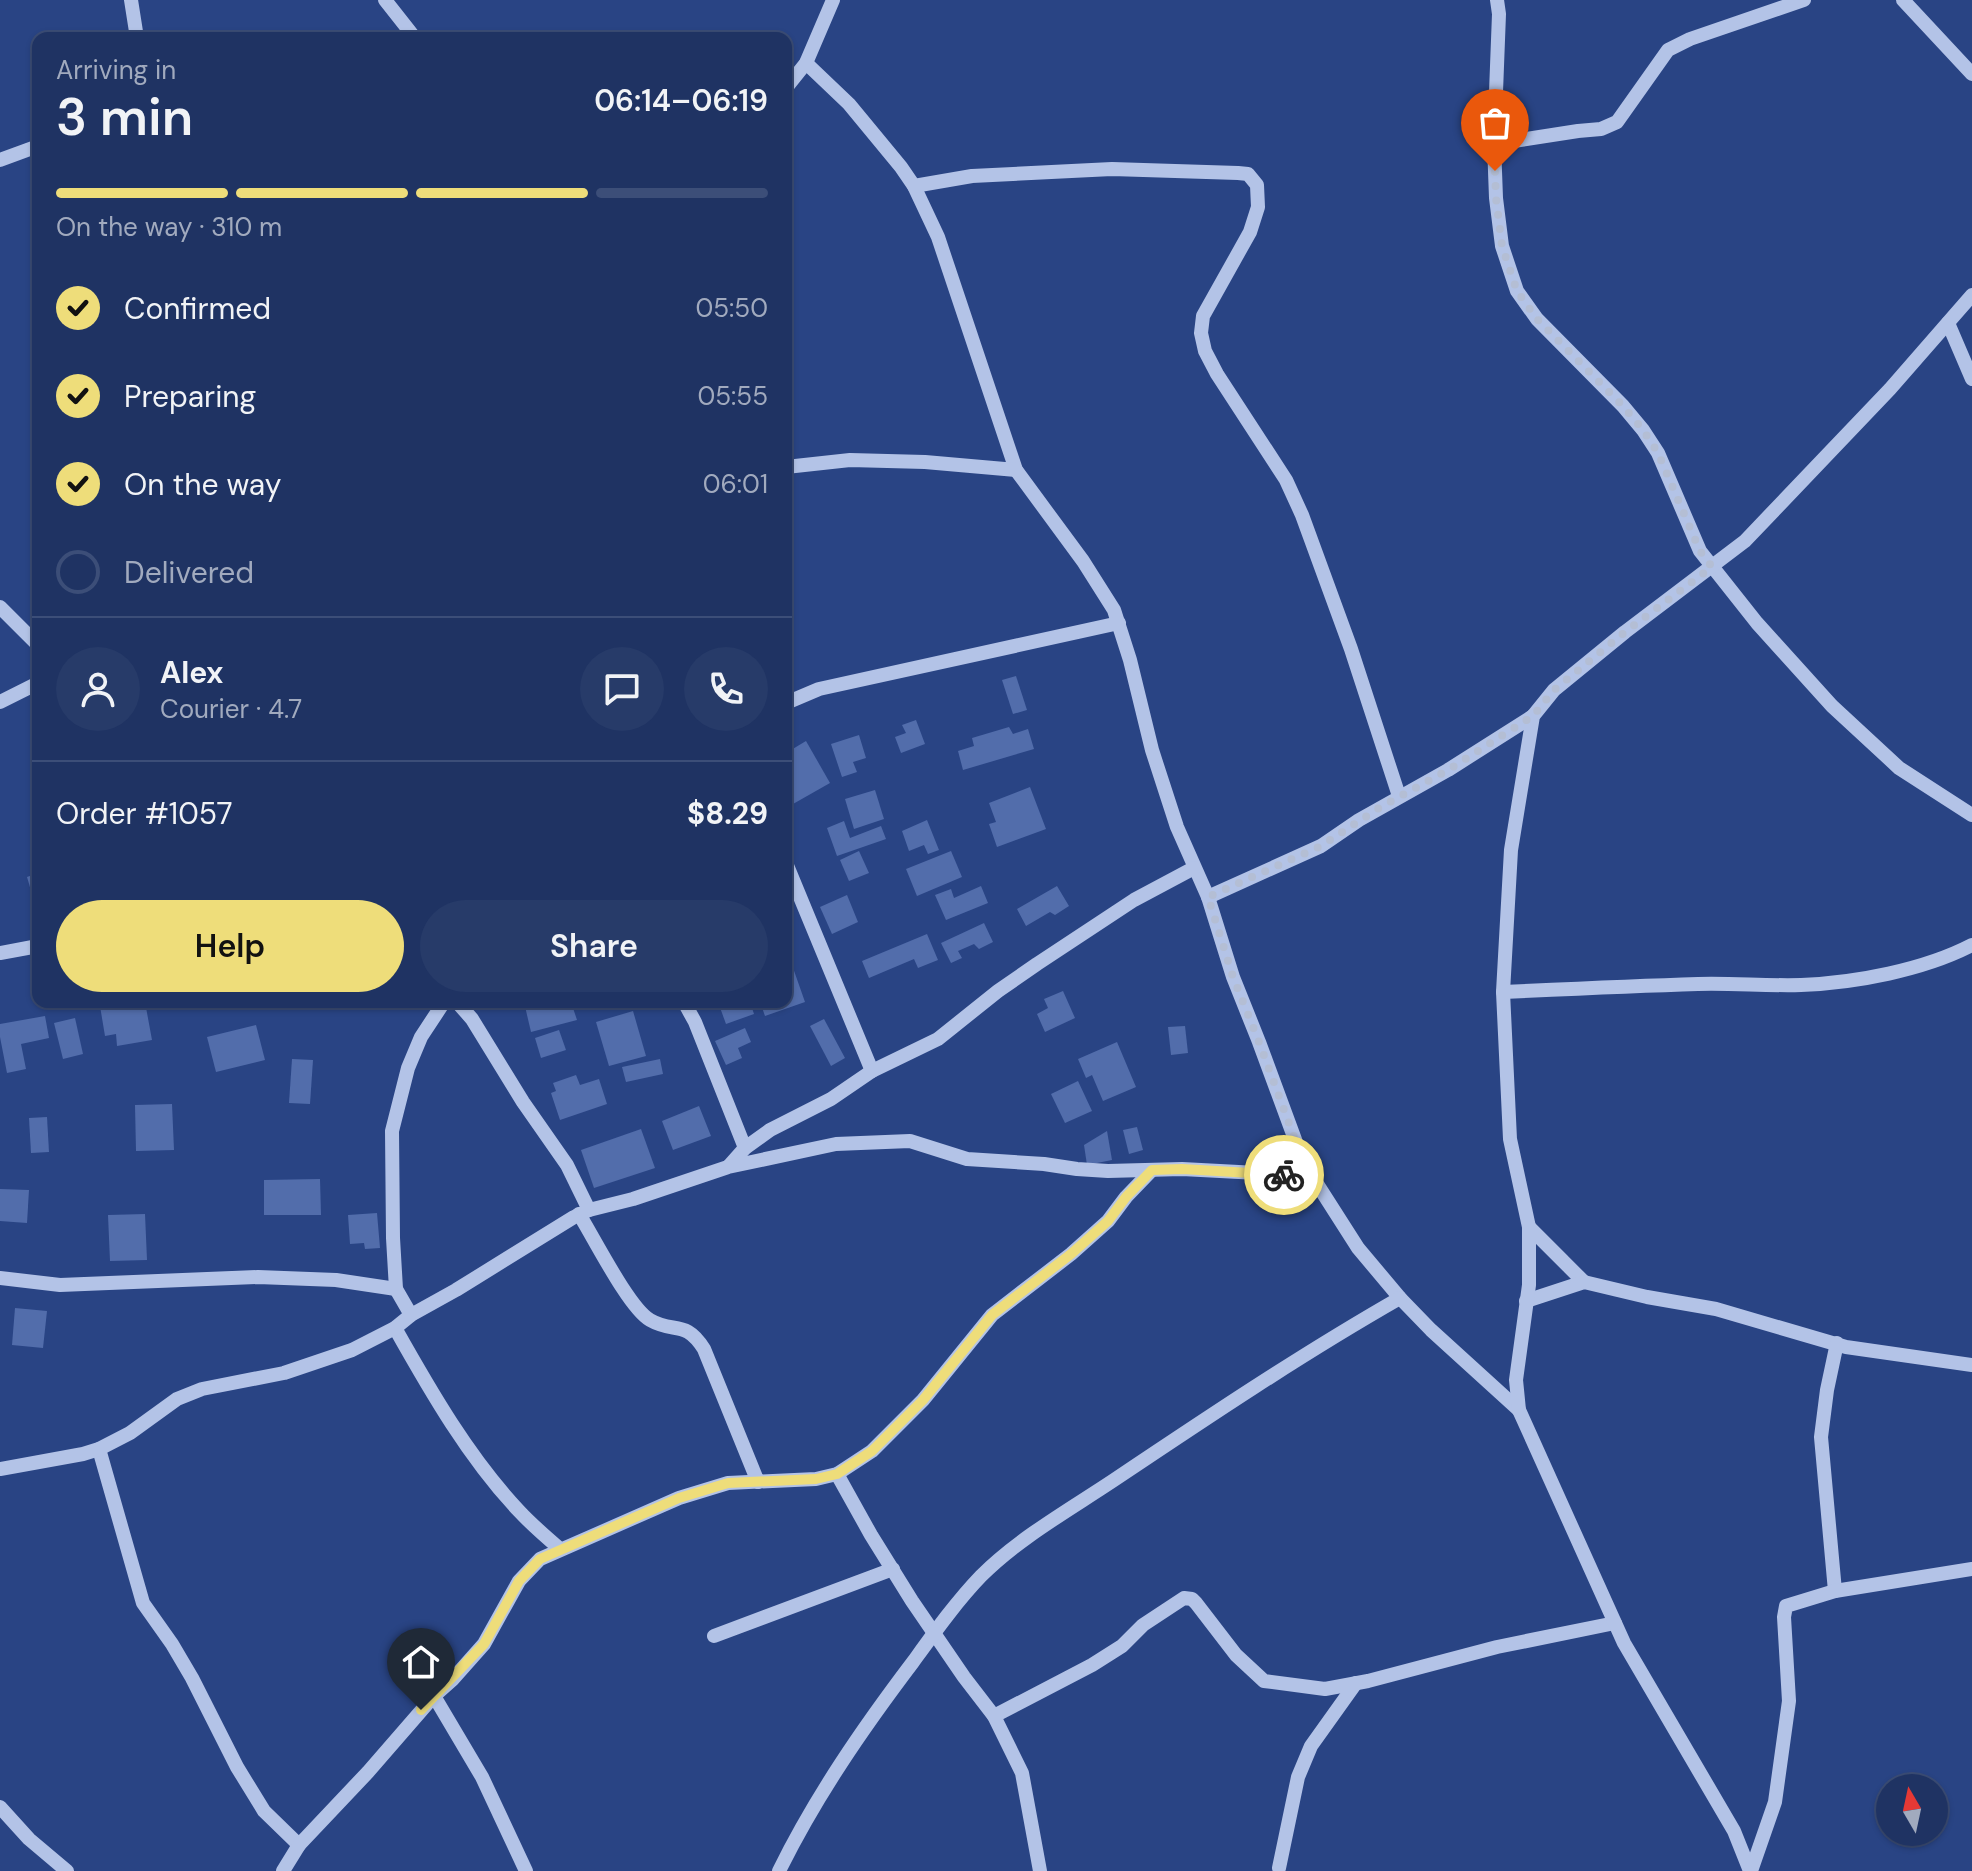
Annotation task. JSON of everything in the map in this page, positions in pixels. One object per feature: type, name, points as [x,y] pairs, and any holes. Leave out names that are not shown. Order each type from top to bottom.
[{"type":"street","points":[[131,0],[136,32]]},
{"type":"street","points":[[385,0],[410,32]]},
{"type":"street","points":[[792,80],[806,63],[833,0]]},
{"type":"street","points":[[1497,0],[1496,198],[1502,246],[1517,291],[1537,319],[1643,430],[1658,453],[1700,551],[1757,623],[1832,706],[1899,768],[1972,815]]},
{"type":"street","points":[[1494,144],[1601,129],[1617,122],[1668,50],[1690,39],[1804,0]]},
{"type":"street","points":[[1903,0],[1972,74]]},
{"type":"street","points":[[806,63],[849,104],[914,186],[938,237],[1016,470],[1083,561],[1114,610],[1152,750],[1177,827],[1208,897],[1233,977],[1297,1145],[1312,1176],[1358,1248],[1400,1298],[1519,1410]]},
{"type":"street","points":[[0,160],[32,148]]},
{"type":"street","points":[[914,186],[972,176],[1112,169],[1248,174],[1257,185],[1258,207],[1250,232],[1203,316],[1201,333],[1205,351],[1286,480],[1302,515],[1351,649],[1399,796]]},
{"type":"street","points":[[1208,897],[1321,846],[1533,716],[1554,690],[1745,541],[1890,389],[1972,295]]},
{"type":"street","points":[[1948,323],[1972,379]]},
{"type":"street","points":[[792,466],[850,460],[925,462],[1016,470]]},
{"type":"street","points":[[0,607],[32,639]]},
{"type":"street","points":[[792,700],[819,689],[1119,623]]},
{"type":"street","points":[[0,702],[32,686]]},
{"type":"street","points":[[1533,716],[1511,850],[1503,992],[1510,1139],[1529,1227],[1529,1285],[1516,1380],[1519,1410],[1624,1643],[1734,1831],[1751,1871]]},
{"type":"street","points":[[728,1167],[745,1148],[770,1130],[831,1099],[872,1071],[938,1039],[1037,964],[1134,900],[1194,868]]},
{"type":"street","points":[[792,878],[872,1071]]},
{"type":"street","points":[[1503,992],[1851,982],[1917,965],[1972,945]]},
{"type":"street","points":[[0,953],[32,947]]},
{"type":"street","points":[[411,1315],[396,1289],[392,1131],[408,1068],[421,1037],[440,1008]]},
{"type":"street","points":[[462,1008],[567,1165],[584,1212],[631,1300],[650,1320],[684,1328],[696,1337],[704,1349],[758,1482]]},
{"type":"street","points":[[687,1008],[745,1148]]},
{"type":"street","points":[[770,1130],[781,1156]]},
{"type":"street","points":[[0,1469],[99,1449],[130,1433],[177,1399],[202,1389],[284,1373],[352,1350],[395,1328],[411,1315],[584,1212],[728,1167],[836,1144],[910,1141],[967,1159],[1108,1171],[1225,1171],[1312,1176]]},
{"type":"street","points":[[283,1871],[299,1845],[484,1644],[519,1581],[540,1559],[679,1498],[728,1483],[816,1479],[837,1474],[872,1451],[923,1400],[992,1315],[1108,1221],[1152,1170]]},
{"type":"street","points":[[1529,1227],[1584,1282]]},
{"type":"street","points":[[0,1278],[60,1285],[258,1277],[336,1280],[396,1289]]},
{"type":"street","points":[[1526,1301],[1584,1282],[1716,1309],[1846,1347],[1972,1365]]},
{"type":"street","points":[[779,1871],[834,1773],[934,1633],[981,1576],[1022,1541],[1245,1393],[1400,1298]]},
{"type":"street","points":[[395,1328],[431,1393],[480,1463],[519,1512],[560,1549]]},
{"type":"street","points":[[1835,1591],[1821,1437],[1837,1343]]},
{"type":"street","points":[[99,1449],[143,1603],[192,1678],[237,1767],[264,1811],[299,1845]]},
{"type":"street","points":[[837,1474],[934,1633],[994,1716],[1022,1773],[1040,1871]]},
{"type":"street","points":[[714,1636],[893,1569]]},
{"type":"street","points":[[1751,1871],[1775,1802],[1789,1701],[1786,1606],[1835,1591],[1972,1569]]},
{"type":"street","points":[[994,1716],[1092,1665],[1184,1598],[1196,1603],[1236,1655],[1264,1681],[1325,1689],[1497,1647],[1615,1623]]},
{"type":"street","points":[[1279,1868],[1298,1777],[1311,1746],[1356,1683]]},
{"type":"street","points":[[434,1696],[482,1777],[526,1871]]},
{"type":"street","points":[[0,1807],[29,1839],[67,1871]]},
{"type":"building","points":[[1016,676],[1027,710],[1013,714],[1002,680]]},
{"type":"building","points":[[916,720],[925,744],[901,753],[895,737],[906,733],[902,725]]},
{"type":"building","points":[[1009,727],[1013,734],[1028,729],[1034,749],[963,770],[958,751],[974,746],[972,738]]},
{"type":"building","points":[[859,735],[866,758],[853,762],[857,772],[842,777],[831,744]]},
{"type":"building","points":[[806,741],[830,783],[793,804],[792,802],[792,749]]},
{"type":"building","points":[[1030,787],[1046,829],[997,847],[989,824],[996,822],[989,803]]},
{"type":"building","points":[[875,790],[884,819],[854,829],[845,799]]},
{"type":"building","points":[[927,820],[939,850],[928,854],[924,845],[909,851],[902,831]]},
{"type":"building","points":[[844,821],[850,838],[881,826],[886,839],[837,856],[827,828]]},
{"type":"building","points":[[859,851],[869,873],[849,881],[840,860]]},
{"type":"building","points":[[951,851],[962,877],[917,896],[906,869]]},
{"type":"building","points":[[32,875],[32,894],[27,877]]},
{"type":"building","points":[[981,886],[988,903],[946,920],[935,895],[951,889],[954,898]]},
{"type":"building","points":[[1057,886],[1069,906],[1055,915],[1050,912],[1026,926],[1017,909]]},
{"type":"building","points":[[847,895],[858,922],[832,934],[820,907]]},
{"type":"building","points":[[984,923],[993,942],[979,949],[974,944],[958,951],[962,958],[951,963],[941,943]]},
{"type":"building","points":[[927,934],[938,960],[918,968],[914,959],[869,978],[862,961]]},
{"type":"building","points":[[792,965],[805,1002],[792,1007]]},
{"type":"building","points":[[1063,991],[1075,1018],[1045,1032],[1037,1014],[1048,1008],[1044,999]]},
{"type":"building","points":[[100,1008],[146,1008],[152,1040],[117,1046],[116,1034],[105,1036]]},
{"type":"building","points":[[525,1008],[573,1008],[577,1020],[531,1032]]},
{"type":"building","points":[[720,1008],[752,1008],[754,1014],[726,1024]]},
{"type":"building","points":[[762,1008],[788,1008],[765,1016]]},
{"type":"building","points":[[633,1011],[646,1056],[609,1066],[596,1022]]},
{"type":"building","points":[[45,1016],[49,1038],[21,1044],[26,1069],[7,1073],[0,1024]]},
{"type":"building","points":[[75,1018],[83,1054],[63,1059],[54,1023]]},
{"type":"building","points":[[824,1019],[845,1058],[831,1066],[810,1026]]},
{"type":"building","points":[[256,1025],[265,1060],[216,1072],[207,1037]]},
{"type":"building","points":[[1185,1026],[1188,1053],[1171,1055],[1168,1027]]},
{"type":"building","points":[[745,1028],[751,1042],[738,1048],[742,1058],[726,1065],[715,1041]]},
{"type":"building","points":[[559,1030],[566,1050],[541,1058],[535,1038]]},
{"type":"building","points":[[1117,1042],[1136,1087],[1103,1101],[1092,1075],[1086,1078],[1078,1059]]},
{"type":"building","points":[[292,1059],[313,1060],[310,1104],[289,1103]]},
{"type":"building","points":[[660,1059],[663,1074],[626,1082],[622,1067]]},
{"type":"building","points":[[576,1075],[580,1085],[599,1079],[607,1104],[560,1120],[551,1093],[556,1091],[553,1083]]},
{"type":"building","points":[[1078,1081],[1092,1111],[1065,1123],[1051,1094]]},
{"type":"building","points":[[172,1104],[174,1150],[136,1151],[135,1105]]},
{"type":"building","points":[[699,1106],[711,1136],[673,1150],[662,1121]]},
{"type":"building","points":[[47,1117],[49,1152],[31,1153],[29,1118]]},
{"type":"building","points":[[1137,1127],[1143,1150],[1129,1154],[1123,1130]]},
{"type":"building","points":[[641,1129],[655,1168],[594,1188],[581,1150]]},
{"type":"building","points":[[1107,1131],[1112,1160],[1087,1165],[1084,1145]]},
{"type":"building","points":[[320,1179],[321,1215],[264,1215],[264,1180]]},
{"type":"building","points":[[0,1189],[29,1190],[27,1223],[0,1221]]},
{"type":"building","points":[[377,1213],[380,1248],[365,1249],[364,1243],[350,1244],[348,1215]]},
{"type":"building","points":[[145,1214],[147,1260],[110,1261],[108,1215]]},
{"type":"building","points":[[15,1308],[47,1311],[43,1348],[12,1345]]},
{"type":"way so far","points":[[1284,1175],[1312,1176],[1297,1145],[1233,977],[1208,897],[1321,846],[1533,716],[1554,690],[1712,567],[1700,551],[1658,453],[1643,430],[1537,319],[1517,291],[1502,246],[1495,171]]},
{"type":"route","points":[[421,1710],[484,1644],[519,1581],[540,1559],[679,1498],[728,1483],[816,1479],[837,1474],[872,1451],[923,1400],[992,1315],[1108,1221],[1152,1170],[1284,1175]]}]
